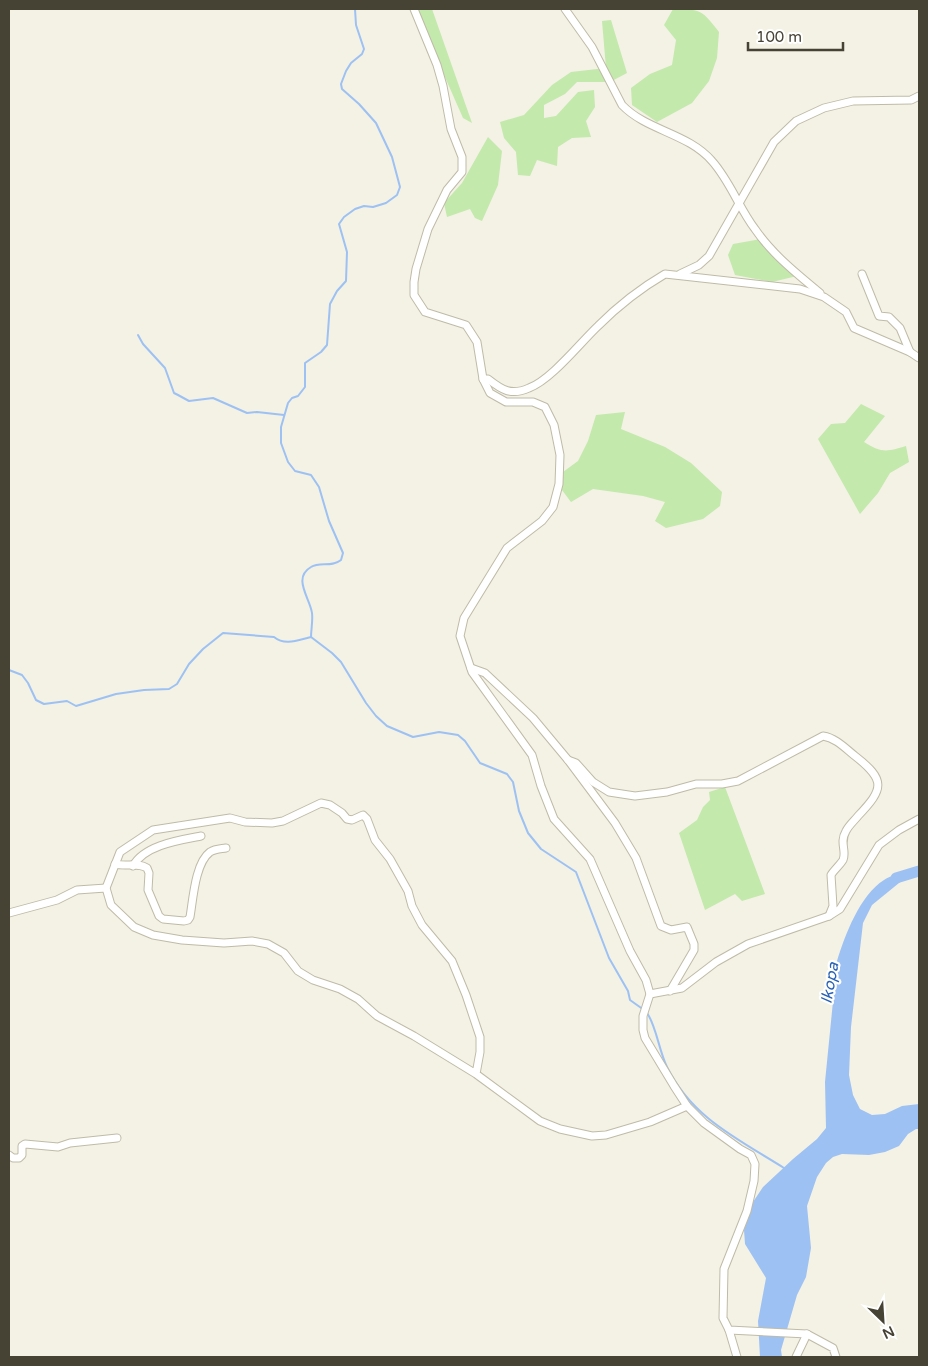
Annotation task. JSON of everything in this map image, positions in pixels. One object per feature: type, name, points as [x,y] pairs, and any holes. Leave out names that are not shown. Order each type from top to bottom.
[{"type":"street","points":[[414,9],[437,66],[443,86],[451,129],[462,157],[462,172],[447,190],[428,229],[416,269],[414,295],[425,312],[466,325],[477,342],[482,379],[490,393],[506,402],[533,402],[545,407],[554,425],[560,455],[559,484],[553,507],[542,522],[507,548],[464,618],[460,636],[472,672],[532,755],[541,786],[554,819],[590,859],[630,950],[646,980],[649,996],[643,1016],[645,1038],[688,1106],[704,1123],[751,1155],[755,1164],[754,1181],[747,1211],[724,1270],[723,1318],[729,1330],[737,1357]]},
{"type":"street","points":[[565,9],[592,47],[622,104],[629,112],[643,121],[675,134],[712,161],[754,229],[775,254],[824,297],[846,312],[854,328],[910,352],[919,358]]},
{"type":"street","points":[[678,275],[699,265],[709,256],[774,142],[796,121],[824,108],[853,100],[911,100],[919,96]]},
{"type":"street","points":[[482,379],[488,378],[501,390],[511,392],[530,388],[539,383],[600,324],[650,283],[665,274],[800,289],[824,297]]},
{"type":"street","points":[[862,274],[879,316],[889,317],[900,328],[910,352]]},
{"type":"street","points":[[471,668],[485,673],[533,718],[615,822],[636,858],[662,926],[671,930],[687,927],[694,944],[694,950],[670,991]]},
{"type":"street","points":[[568,760],[576,763],[593,782],[609,792],[635,796],[667,792],[696,784],[722,784],[738,781],[823,736],[831,737],[869,766],[877,778],[878,788],[872,801],[846,830],[842,841],[844,855],[842,862],[831,875],[833,906],[829,916]]},
{"type":"street","points":[[476,1074],[480,1052],[480,1037],[452,961],[422,925],[412,906],[408,891],[390,859],[375,840],[367,819],[363,816],[352,820],[347,819],[330,804],[320,803],[283,821],[272,823],[245,822],[230,818],[153,830],[120,852],[106,888],[111,905],[134,928],[153,935],[182,940],[224,943],[252,940],[268,944],[284,953],[298,971],[313,980],[340,989],[358,999],[377,1016],[476,1074],[540,1121],[560,1129],[592,1136],[606,1135],[650,1122],[688,1106]]},
{"type":"street","points":[[649,996],[682,988],[716,962],[748,944],[829,916],[840,909],[879,845],[898,830],[919,818]]},
{"type":"street","points":[[133,866],[135,862],[154,848],[165,843],[201,836]]},
{"type":"street","points":[[115,864],[144,866],[147,868],[149,873],[148,890],[159,916],[163,919],[184,921],[190,917],[196,881],[203,860],[209,853],[226,848]]},
{"type":"street","points":[[9,913],[57,900],[77,890],[106,888]]},
{"type":"street","points":[[9,1155],[13,1158],[19,1158],[22,1154],[22,1146],[25,1144],[58,1147],[70,1143],[117,1138]]},
{"type":"street","points":[[729,1330],[804,1334],[833,1348],[836,1357]]},
{"type":"street","points":[[796,1357],[804,1334]]},
{"type":"green space","points":[[415,9],[432,9],[472,123],[463,118]]},
{"type":"green space","points":[[673,9],[695,10],[709,19],[719,32],[717,58],[709,81],[692,103],[657,122],[632,105],[631,88],[650,74],[672,65],[676,40],[664,25]]},
{"type":"green space","points":[[611,20],[627,73],[610,82],[577,82],[565,94],[544,105],[544,118],[556,116],[578,92],[594,90],[595,107],[586,121],[591,137],[572,138],[558,147],[557,166],[537,160],[530,176],[518,175],[516,152],[504,138],[500,122],[524,115],[552,85],[571,72],[606,68],[602,21]]},
{"type":"green space","points":[[488,137],[502,151],[498,185],[482,221],[475,218],[470,209],[447,217],[444,203],[462,183]]},
{"type":"green space","points":[[761,239],[797,276],[772,282],[735,275],[728,255],[733,244]]},
{"type":"green space","points":[[861,404],[885,416],[864,442],[880,450],[906,446],[909,462],[890,473],[878,493],[860,514],[818,439],[831,424],[845,423]]},
{"type":"green space","points":[[625,412],[621,429],[665,447],[691,463],[722,492],[720,506],[703,519],[666,528],[655,521],[665,502],[643,496],[593,489],[571,502],[562,490],[563,472],[578,461],[588,441],[596,415]]},
{"type":"green space","points":[[725,787],[765,894],[742,901],[735,894],[705,910],[679,833],[697,820],[703,807],[710,800],[709,792]]},
{"type":"water","points":[[906,871],[911,875],[872,905],[863,923],[851,1027],[849,1075],[853,1095],[860,1109],[872,1115],[885,1114],[902,1106],[919,1104],[919,1129],[908,1134],[899,1146],[885,1152],[869,1155],[842,1154],[833,1157],[826,1163],[817,1177],[807,1206],[811,1248],[806,1277],[797,1295],[781,1350],[782,1357],[760,1357],[758,1321],[766,1278],[745,1244],[744,1230],[753,1202],[763,1187],[817,1139],[826,1128],[825,1082],[837,961],[854,916],[868,895],[884,880]]},
{"type":"waterway","points":[[311,637],[312,613],[302,582],[303,577],[314,565],[329,564],[341,560],[343,553],[329,521],[319,487],[311,475],[295,471],[288,462],[281,443],[281,427],[288,403],[292,398],[298,396],[305,387],[305,363],[321,352],[327,345],[330,304],[337,291],[346,281],[347,252],[339,224],[344,217],[355,209],[386,203],[397,195],[400,187],[392,157],[376,123],[342,89],[341,84],[346,71],[351,63],[362,54],[364,49],[356,25],[355,9]]},
{"type":"waterway","points":[[138,335],[143,344],[165,368],[174,393],[189,401],[213,398],[247,413],[257,412],[284,415]]},
{"type":"waterway","points":[[9,670],[22,675],[36,700],[44,704],[67,701],[76,706],[116,694],[169,689],[177,684],[189,664],[203,649],[223,633],[274,637],[287,642],[311,637],[341,662],[366,703],[387,726],[413,737],[439,732],[458,735],[465,741],[480,763],[507,774],[513,782],[519,811],[528,833],[541,849],[576,872],[609,958],[628,991],[630,1000],[644,1010]]},
{"type":"waterway","name":"Ikopa","points":[[896,878],[919,871]]},
{"type":"waterway","points":[[647,1013],[653,1024],[667,1067],[677,1085],[689,1100],[703,1114],[733,1137],[784,1168]]}]
